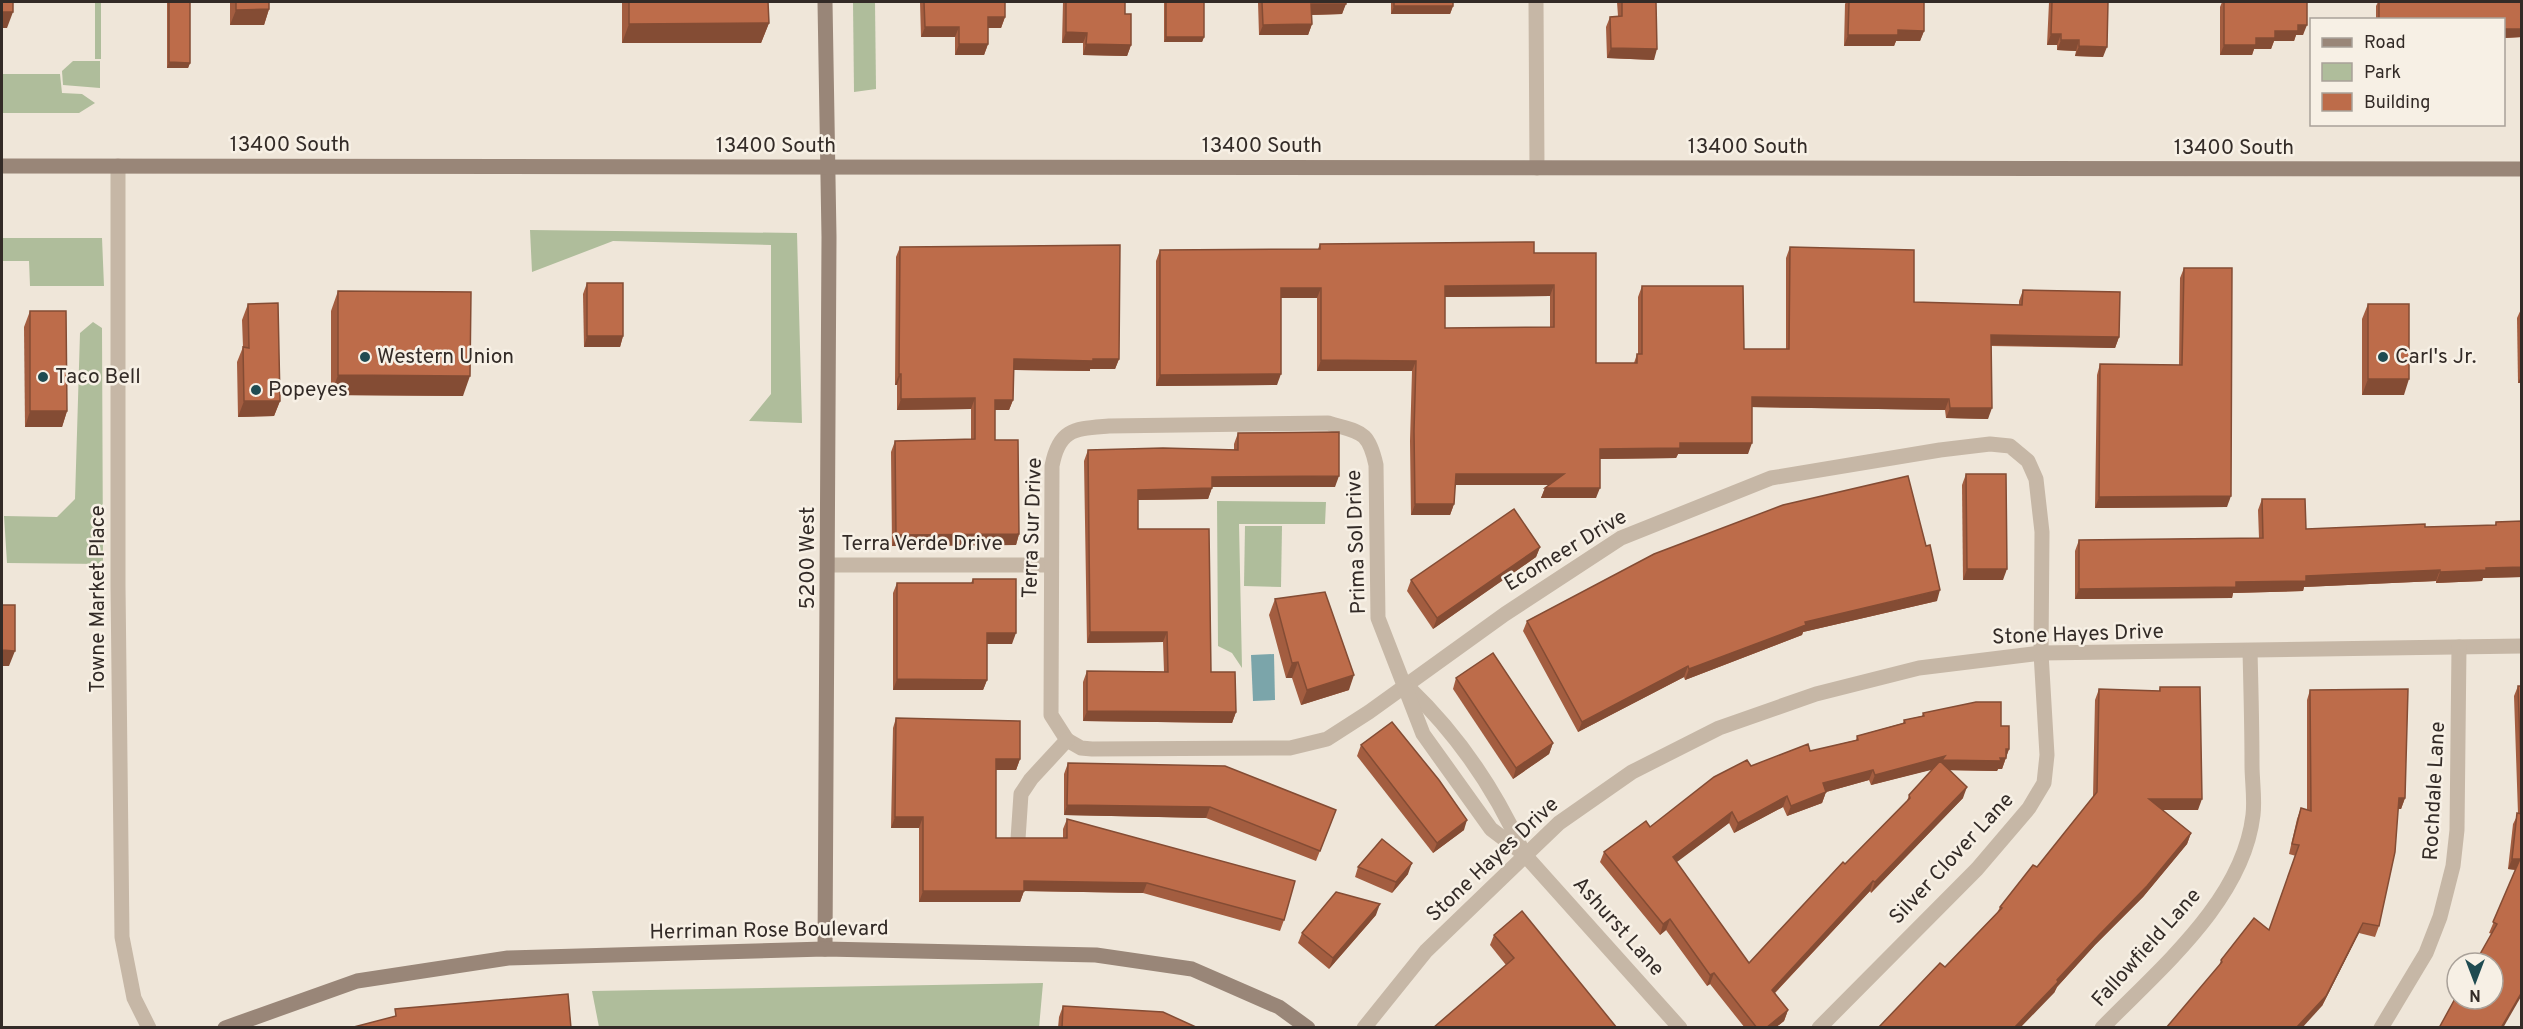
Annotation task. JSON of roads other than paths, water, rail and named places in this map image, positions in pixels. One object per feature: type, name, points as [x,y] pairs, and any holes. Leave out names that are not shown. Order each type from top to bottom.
[{"type":"main road","name":"5200 West","points":[[825,2],[826,167],[829,237],[829,565],[825,949]]},
{"type":"main road","name":"13400 South","points":[[2,166],[2522,170]]},
{"type":"main road","name":"Herriman Rose Boulevard","points":[[225,1028],[357,981],[508,958],[825,949],[1096,955],[1192,969],[1279,1007],[1308,1028]]},
{"type":"street","points":[[1536,2],[1537,168]]},
{"type":"street","name":"Towne Market Place","points":[[118,166],[118,574],[122,937],[134,998],[149,1028]]},
{"type":"street","name":"Terra Sur Drive","points":[[1067,740],[1051,715],[1053,460],[1059,442],[1066,434],[1079,428],[1109,426],[1328,423],[1362,434]]},
{"type":"street","name":"Prima Sol Drive","points":[[1362,434],[1371,444],[1376,465],[1378,618],[1424,734],[1491,829],[1524,854]]},
{"type":"street","name":"Ecomeer Drive","points":[[1067,740],[1081,748],[1092,749],[1290,748],[1327,739],[1369,712],[1505,614],[1622,538],[1771,478],[1990,444],[2010,446],[2028,461],[2036,479],[2042,532],[2041,653]]},
{"type":"street","name":"Terra Verde Drive","points":[[829,565],[1051,565]]},
{"type":"street","name":"Stone Hayes Drive","points":[[1364,1028],[1426,951],[1524,854],[1559,823],[1632,772],[1719,728],[1816,694],[1919,668],[2041,653],[2522,646]]},
{"type":"street","name":"Rochdale Lane","points":[[2381,1028],[2426,953],[2440,917],[2453,866],[2457,830],[2459,647]]},
{"type":"street","name":"Fallowfield Lane","points":[[2102,1028],[2191,936],[2230,884],[2244,852],[2253,815],[2250,651]]},
{"type":"street","name":"Silver Clover Lane","points":[[1819,1028],[1977,869],[2030,808],[2044,783],[2048,754],[2041,653]]},
{"type":"street","name":"Prima Sol Drive","points":[[1405,684],[1439,717],[1506,812],[1524,854]]},
{"type":"street","points":[[1017,839],[1021,794],[1030,780],[1067,740]]},
{"type":"street","name":"Ashurst Lane","points":[[1524,854],[1680,1028]]},
{"type":"water","points":[[1274,654],[1275,700],[1253,701],[1251,655]]},
{"type":"place","name":"Western Union","points":[[365,357]]},
{"type":"place","name":"Carl's Jr.","points":[[2383,357]]},
{"type":"place","name":"Taco Bell","points":[[43,377]]},
{"type":"place","name":"Popeyes","points":[[256,390]]}]
